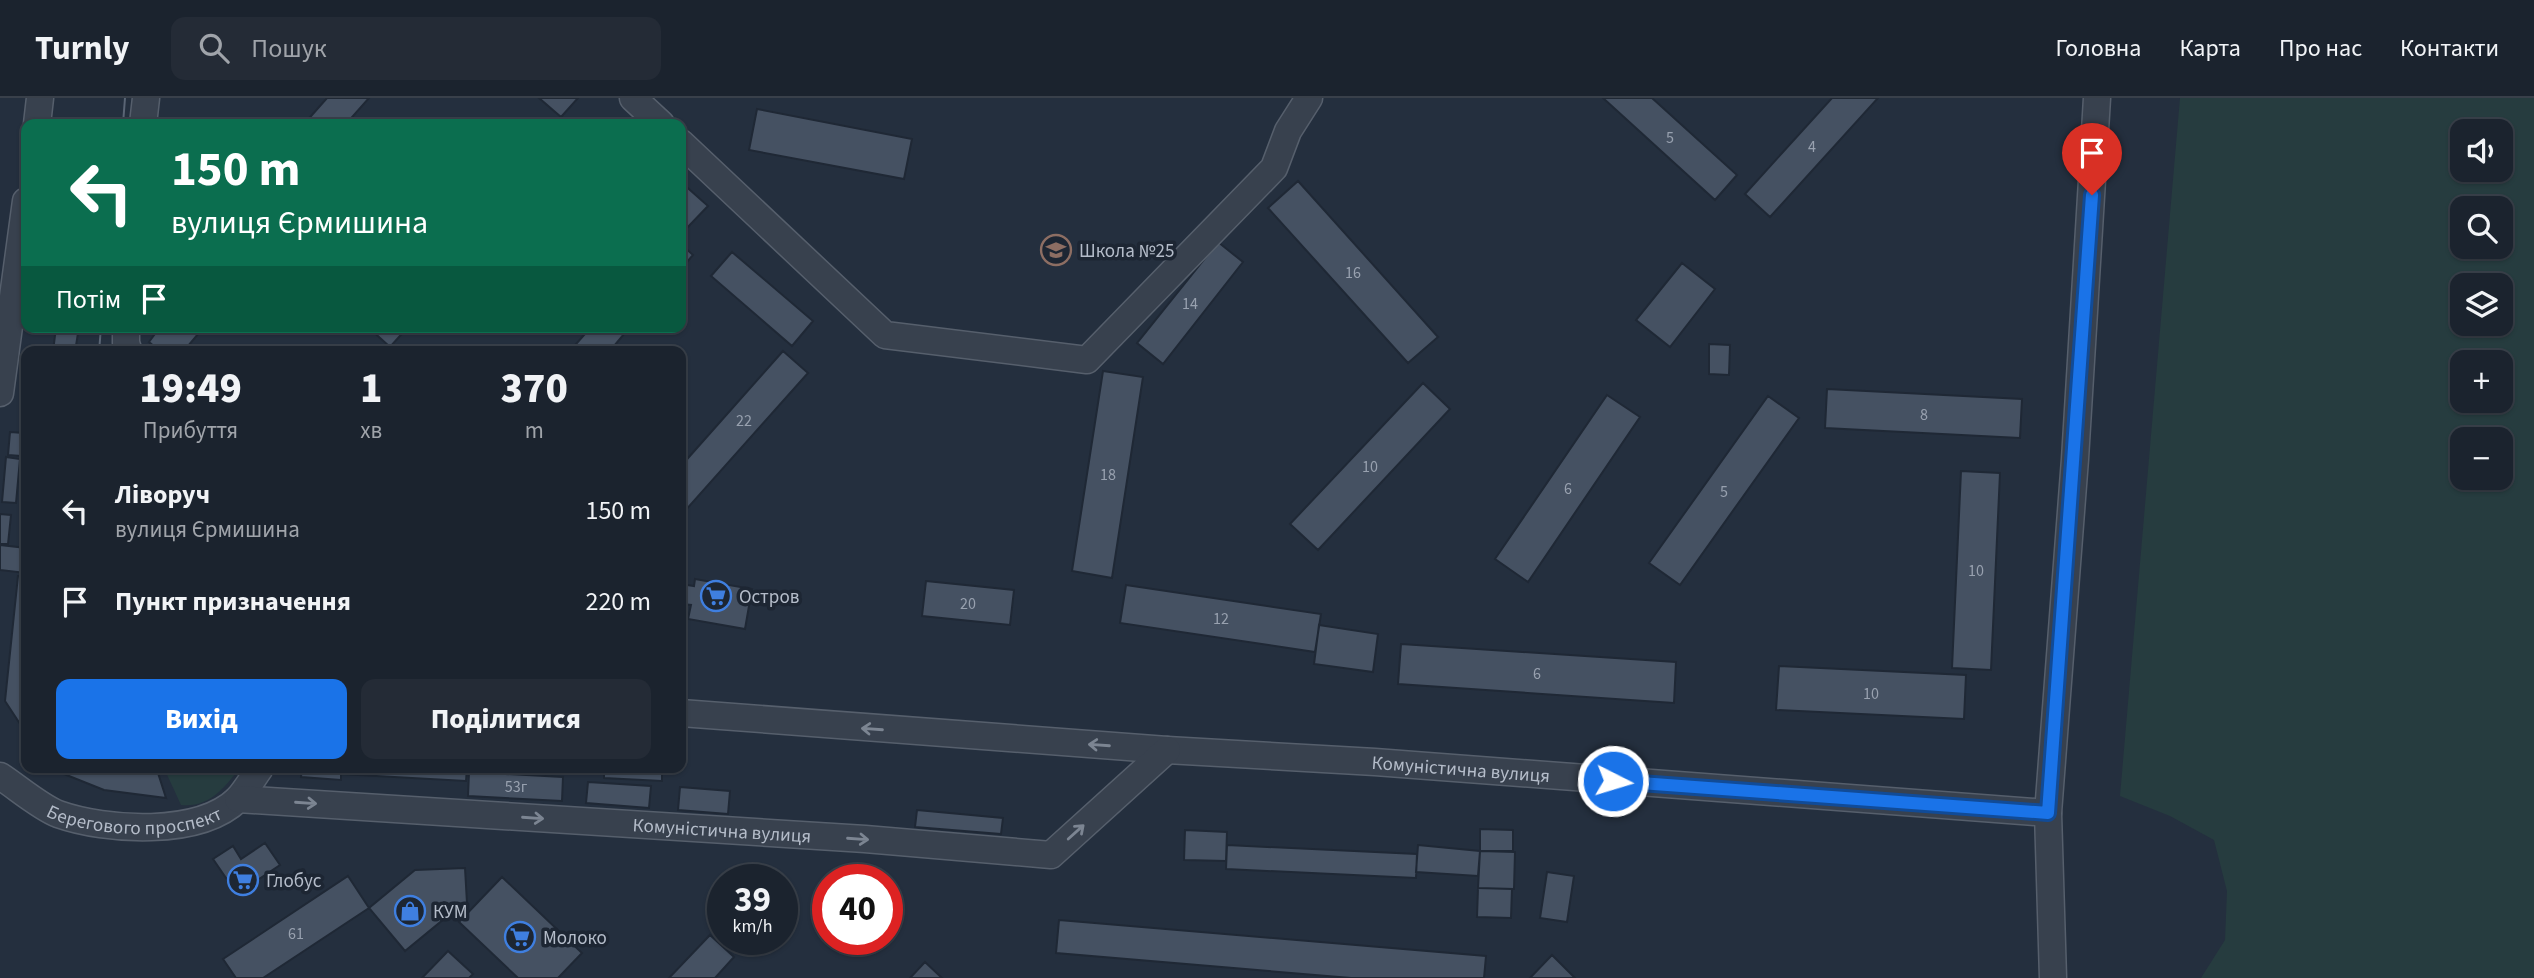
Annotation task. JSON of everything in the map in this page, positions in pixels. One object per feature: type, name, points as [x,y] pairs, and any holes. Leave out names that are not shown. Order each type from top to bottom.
[{"type":"street","points":[[38,119],[40,98]]},
{"type":"street","points":[[144,119],[146,98]]},
{"type":"street","points":[[633,98],[656,119]]},
{"type":"street","points":[[686,148],[885,335],[1087,360],[1274,168],[1288,131],[1309,98]]},
{"type":"street","points":[[2053,978],[2048,813],[2076,445],[2097,98]]},
{"type":"street","points":[[0,393],[21,238]]},
{"type":"street","name":"Комуністична вулиця","points":[[686,713],[2048,813]]},
{"type":"street","name":"Комуністична вулиця","points":[[238,799],[864,839],[1051,855],[1167,750]]},
{"type":"street","name":"Берегового проспект","points":[[0,776],[56,814],[103,825],[173,827],[210,817],[238,799],[256,773]]},
{"type":"green space","points":[[2180,98],[2534,98],[2534,978],[2201,978],[2225,940],[2227,891],[2214,840],[2170,816],[2120,796]]},
{"type":"green space","points":[[166,773],[236,773],[208,800],[181,805]]},
{"type":"building","points":[[327,98],[369,98],[350,119],[308,119]]},
{"type":"building","points":[[539,98],[578,98],[561,117]]},
{"type":"building","points":[[1603,98],[1652,98],[1737,175],[1715,200]]},
{"type":"building","points":[[1832,98],[1878,98],[1770,217],[1745,194]]},
{"type":"building","points":[[757,109],[912,139],[904,179],[749,150]]},
{"type":"building","points":[[1298,181],[1438,337],[1408,363],[1268,208]]},
{"type":"building","points":[[686,186],[708,206],[686,229]]},
{"type":"building","points":[[1218,242],[1243,262],[1163,364],[1137,343]]},
{"type":"building","points":[[686,249],[693,255],[686,263]]},
{"type":"building","points":[[732,252],[813,321],[792,346],[711,276]]},
{"type":"building","points":[[1682,263],[1715,289],[1670,347],[1636,320]]},
{"type":"building","points":[[55,333],[78,333],[76,346],[54,346]]},
{"type":"building","points":[[156,333],[199,333],[188,346],[154,346],[149,342]]},
{"type":"building","points":[[375,333],[403,333],[389,346]]},
{"type":"building","points":[[586,333],[625,333],[614,346],[574,346]]},
{"type":"building","points":[[1709,344],[1730,345],[1729,375],[1709,374]]},
{"type":"building","points":[[783,351],[808,373],[686,510],[686,460]]},
{"type":"building","points":[[1103,371],[1143,377],[1112,578],[1072,571]]},
{"type":"building","points":[[1423,383],[1450,409],[1318,550],[1290,524]]},
{"type":"building","points":[[1827,389],[2022,399],[2020,438],[1825,428]]},
{"type":"building","points":[[1607,395],[1640,417],[1528,582],[1495,559]]},
{"type":"building","points":[[1768,396],[1799,418],[1680,585],[1649,563]]},
{"type":"building","points":[[10,432],[21,433],[21,456],[8,455]]},
{"type":"building","points":[[6,457],[20,459],[16,503],[2,502]]},
{"type":"building","points":[[1961,471],[2000,473],[1991,670],[1952,668]]},
{"type":"building","points":[[0,514],[11,515],[8,544],[0,544]]},
{"type":"building","points":[[0,545],[21,547],[21,572],[0,570]]},
{"type":"building","points":[[18,576],[21,576],[21,725],[5,701]]},
{"type":"building","name":"Остров","points":[[695,579],[752,589],[745,629],[688,619],[691,605],[686,604],[686,585],[694,586]]},
{"type":"building","points":[[926,581],[1014,590],[1010,625],[922,616]]},
{"type":"building","points":[[1126,585],[1321,614],[1315,652],[1120,623]]},
{"type":"building","points":[[1319,625],[1378,634],[1373,672],[1314,664]]},
{"type":"building","points":[[1401,644],[1676,662],[1674,703],[1398,684]]},
{"type":"building","points":[[1779,666],[1966,675],[1964,719],[1776,710]]},
{"type":"building","points":[[62,773],[158,773],[166,798],[104,790]]},
{"type":"building","points":[[301,773],[467,773],[466,781],[341,774],[341,780],[301,777]]},
{"type":"building","points":[[469,773],[563,777],[562,801],[468,796]]},
{"type":"building","points":[[604,773],[662,773],[662,781],[604,778]]},
{"type":"building","points":[[588,782],[651,786],[649,808],[586,803]]},
{"type":"building","points":[[680,787],[730,791],[728,814],[678,810]]},
{"type":"building","points":[[917,810],[1003,818],[1001,834],[915,827]]},
{"type":"building","points":[[1480,829],[1513,830],[1513,851],[1480,851]]},
{"type":"building","points":[[1185,830],[1227,832],[1226,861],[1184,860]]},
{"type":"building","name":"Глобус","points":[[265,843],[280,865],[237,894],[213,859],[233,846],[241,859]]},
{"type":"building","points":[[1227,845],[1417,854],[1416,878],[1226,869]]},
{"type":"building","points":[[1418,845],[1480,851],[1478,876],[1416,872]]},
{"type":"building","points":[[1480,851],[1515,852],[1514,889],[1478,888]]},
{"type":"building","name":"КУМ","points":[[465,868],[467,903],[442,904],[450,914],[405,951],[369,908],[415,870]]},
{"type":"building","points":[[1547,872],[1574,876],[1567,922],[1540,918]]},
{"type":"building","points":[[348,876],[369,908],[263,978],[236,978],[223,959]]},
{"type":"building","name":"Молоко","points":[[502,877],[582,953],[558,978],[518,978],[459,922]]},
{"type":"building","points":[[1478,888],[1512,889],[1511,918],[1477,917]]},
{"type":"building","points":[[1059,920],[1486,956],[1484,978],[1351,978],[1056,953]]},
{"type":"building","points":[[707,938],[707,955],[734,957],[715,978],[669,978]]},
{"type":"building","points":[[448,951],[473,974],[469,978],[422,978]]},
{"type":"building","points":[[1552,955],[1575,978],[1530,978]]},
{"type":"building","points":[[925,962],[942,978],[910,978]]},
{"type":"tram line","points":[[123,119],[125,98]]},
{"type":"tram line","points":[[99,346],[101,333]]},
{"type":"place","name":"Школа №25","points":[[1056,250]]},
{"type":"place","name":"Остров","points":[[716,596]]},
{"type":"place","name":"Глобус","points":[[243,880]]},
{"type":"place","name":"КУМ","points":[[410,911]]},
{"type":"place","name":"Молоко","points":[[520,937]]},
{"type":"route","points":[[1613,781],[2048,813],[2092,195]]}]
